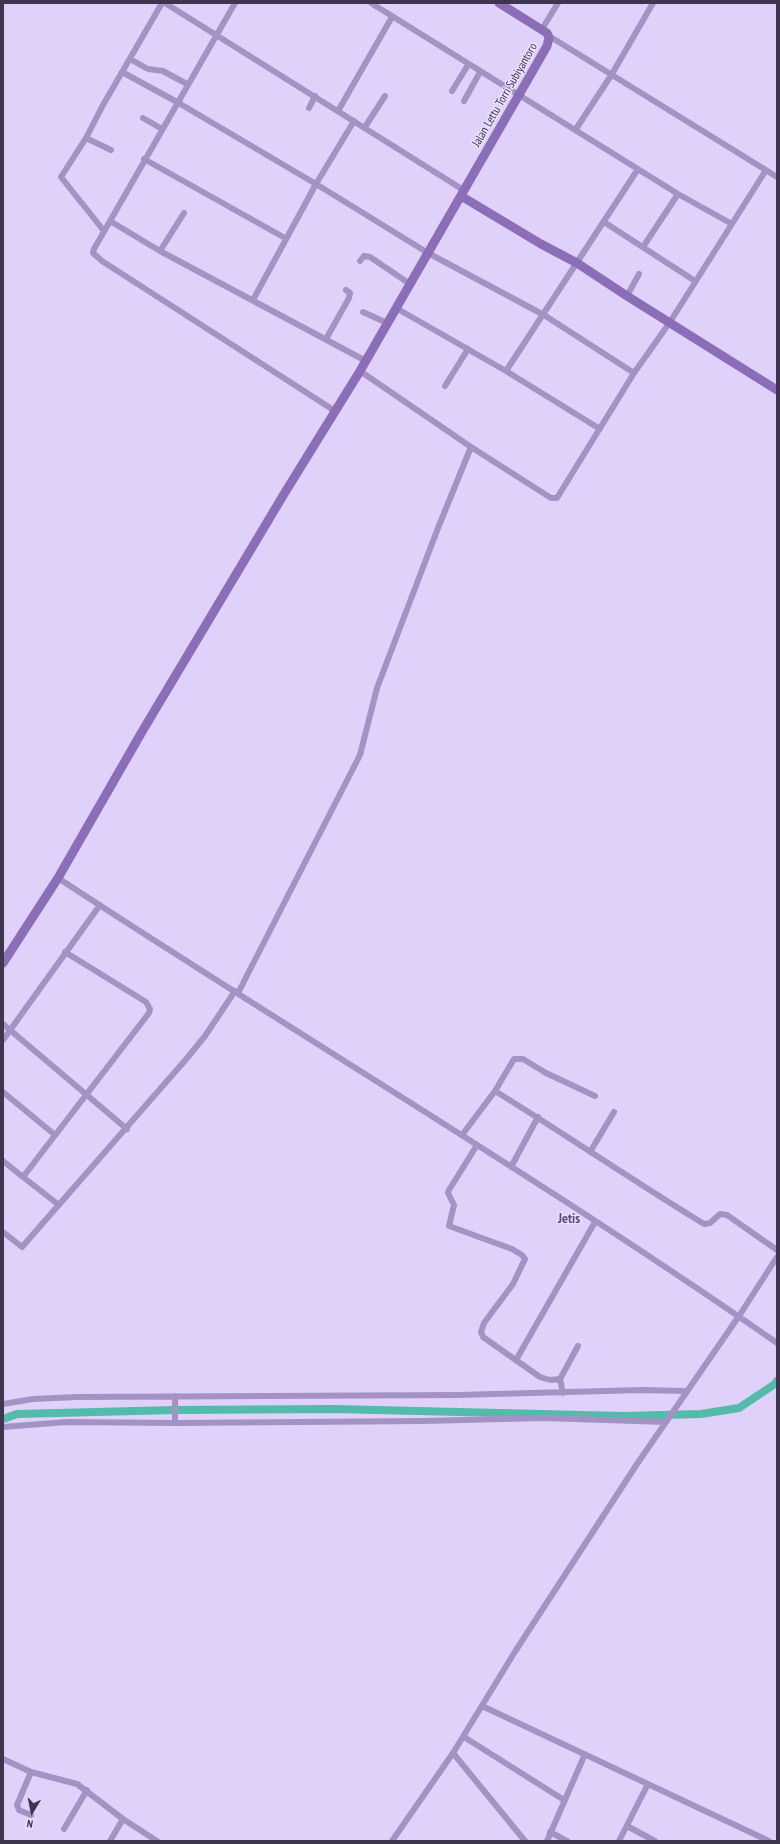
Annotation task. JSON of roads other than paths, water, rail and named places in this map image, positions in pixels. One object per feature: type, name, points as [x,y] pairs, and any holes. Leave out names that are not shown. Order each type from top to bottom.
[{"type":"main road","name":"Jalan Lettu Torri Subiyantoro","points":[[3,963],[58,878],[112,782],[366,361],[518,94],[547,46],[545,32],[499,3]]},
{"type":"main road","points":[[463,193],[541,244],[577,264],[777,390]]},
{"type":"street","points":[[104,231],[61,177],[86,138],[103,105],[162,3]]},
{"type":"street","points":[[165,3],[365,127],[463,193]]},
{"type":"street","points":[[235,3],[144,159],[93,253],[96,257],[335,411]]},
{"type":"street","points":[[371,3],[468,65],[576,129],[678,194],[732,224]]},
{"type":"street","points":[[558,3],[545,32],[777,177]]},
{"type":"street","points":[[576,129],[612,74],[653,3]]},
{"type":"street","points":[[338,111],[392,17]]},
{"type":"street","points":[[130,59],[148,68],[163,71],[187,84]]},
{"type":"street","points":[[452,91],[468,65]]},
{"type":"street","points":[[122,72],[177,102],[316,184],[428,253],[544,315],[634,373]]},
{"type":"street","points":[[464,101],[480,72]]},
{"type":"street","points":[[309,108],[315,96]]},
{"type":"street","points":[[365,127],[385,96]]},
{"type":"street","points":[[144,118],[162,129]]},
{"type":"street","points":[[253,300],[285,238],[354,121]]},
{"type":"street","points":[[86,138],[111,150]]},
{"type":"street","points":[[144,159],[285,238]]},
{"type":"street","points":[[506,371],[638,169]]},
{"type":"street","points":[[360,371],[471,448],[554,499],[560,495],[634,373],[670,322],[766,170]]},
{"type":"street","points":[[643,247],[678,194]]},
{"type":"street","points":[[160,250],[184,213]]},
{"type":"street","points":[[110,221],[160,250],[366,361]]},
{"type":"street","points":[[604,222],[695,281]]},
{"type":"street","points":[[360,261],[364,256],[370,257],[410,284]]},
{"type":"street","points":[[626,296],[639,274]]},
{"type":"street","points":[[326,339],[350,298],[350,293],[346,290]]},
{"type":"street","points":[[396,308],[506,371],[600,429]]},
{"type":"street","points":[[363,312],[387,323]]},
{"type":"street","points":[[445,386],[468,349]]},
{"type":"street","points":[[3,1232],[22,1247],[127,1129],[205,1036],[237,992],[360,755],[377,688],[438,528],[471,448]]},
{"type":"street","points":[[58,878],[297,1032],[462,1135],[739,1316],[777,1343]]},
{"type":"street","points":[[3,1040],[100,905]]},
{"type":"street","points":[[22,1177],[147,1017],[150,1009],[146,1002],[65,952]]},
{"type":"street","points":[[3,1024],[127,1129]]},
{"type":"street","points":[[462,1135],[494,1091],[514,1059],[520,1058],[595,1096]]},
{"type":"street","points":[[494,1091],[538,1117],[590,1152],[704,1224],[710,1223],[720,1214],[727,1215],[777,1250]]},
{"type":"street","points":[[3,1092],[56,1135]]},
{"type":"street","points":[[590,1152],[614,1112]]},
{"type":"street","points":[[511,1167],[538,1117]]},
{"type":"street","points":[[477,1145],[449,1190],[448,1193],[454,1205],[448,1225],[512,1249],[525,1258],[525,1261],[513,1284],[482,1328],[483,1337],[540,1377],[550,1380],[560,1379]]},
{"type":"street","points":[[3,1161],[59,1205]]},
{"type":"street","points":[[516,1360],[595,1222]]},
{"type":"street","points":[[392,1841],[453,1753],[523,1639],[666,1419],[739,1316],[777,1257]]},
{"type":"street","points":[[563,1393],[560,1379],[578,1346]]},
{"type":"street","points":[[3,1404],[33,1399],[458,1395],[686,1390]]},
{"type":"street","points":[[175,1398],[175,1421]]},
{"type":"street","points":[[3,1428],[67,1422],[423,1422],[544,1418],[666,1419]]},
{"type":"street","points":[[482,1706],[769,1841]]},
{"type":"street","points":[[464,1736],[564,1800]]},
{"type":"street","points":[[453,1753],[525,1841]]},
{"type":"street","points":[[547,1841],[585,1754]]},
{"type":"street","points":[[3,1759],[31,1772],[77,1784],[87,1790],[123,1819],[157,1841]]},
{"type":"street","points":[[31,1772],[17,1805],[19,1810],[31,1815]]},
{"type":"street","points":[[619,1841],[648,1784]]},
{"type":"street","points":[[64,1829],[87,1790]]},
{"type":"street","points":[[110,1841],[123,1819]]},
{"type":"street","points":[[627,1826],[654,1841]]},
{"type":"street","points":[[550,1832],[568,1841]]},
{"type":"waterway","points":[[3,1419],[17,1414],[175,1410],[335,1409],[624,1416],[701,1414],[739,1408],[775,1384],[777,1381]]},
{"type":"district","name":"Jetis","points":[[569,1219]]}]
